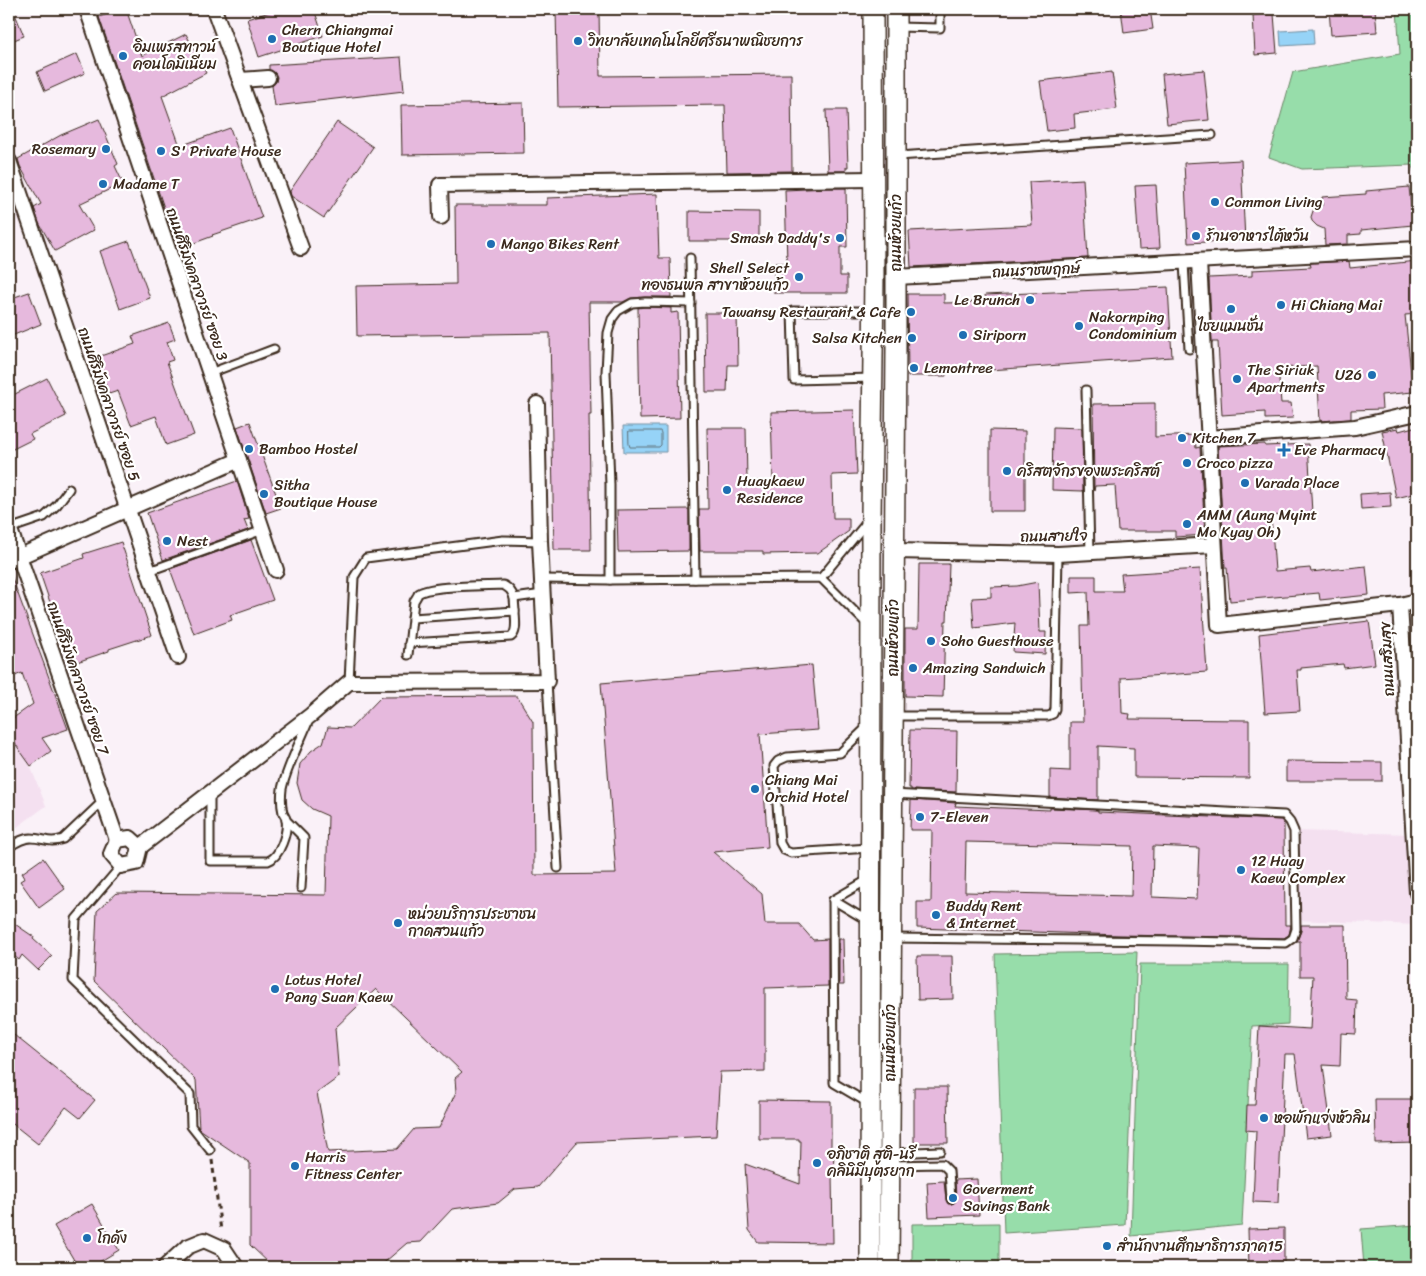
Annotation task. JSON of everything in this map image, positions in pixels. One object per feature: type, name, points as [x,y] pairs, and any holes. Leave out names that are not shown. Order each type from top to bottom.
[{"type":"main road","name":"ถนนห้วยแก้ว","points":[[870,1267],[871,517],[874,311],[873,9]]},
{"type":"main road","name":"ถนนห้วยแก้ว","points":[[888,1267],[896,277],[896,18]]},
{"type":"main road","name":"ถนนราชพฤกษ์","points":[[874,277],[896,277]]},
{"type":"street","name":"ถนนศิริมังคลาจารย์ ซอย 3","points":[[87,9],[276,570]]},
{"type":"street","points":[[214,9],[300,248]]},
{"type":"street","points":[[240,80],[268,78]]},
{"type":"street","name":"ถนนศิริมังคลาจารย์ ซอย 5","points":[[9,161],[178,657]]},
{"type":"street","points":[[441,217],[440,185],[874,179]]},
{"type":"street","name":"ถนนราชพฤกษ์","points":[[896,277],[1411,249]]},
{"type":"street","points":[[1199,262],[1214,545]]},
{"type":"street","points":[[140,848],[130,838],[117,840],[111,854],[121,866],[136,863],[140,848],[349,682],[547,680],[540,541],[537,404]]},
{"type":"street","points":[[1208,438],[1355,427],[1417,413]]},
{"type":"street","points":[[14,559],[239,460]]},
{"type":"street","name":"ถนนศิริมังคลาจารย์ ซอย 7","points":[[9,528],[14,559],[117,840]]},
{"type":"street","name":"ถนนสายใจ","points":[[894,550],[1058,554],[1214,545]]},
{"type":"street","name":"ถนนเสริมสุข","points":[[1214,545],[1219,625],[1400,606],[1414,781],[1417,892]]},
{"type":"street","points":[[1400,606],[1417,602]]},
{"type":"street","points":[[165,1267],[187,1247],[204,1240],[224,1249],[236,1267]]},
{"type":"lane","points":[[896,18],[940,28],[940,9]]},
{"type":"lane","points":[[896,156],[1212,135]]},
{"type":"lane","points":[[690,258],[695,579]]},
{"type":"lane","points":[[1184,262],[1188,349]]},
{"type":"lane","points":[[610,580],[610,485],[606,372],[608,333],[612,319],[618,311],[632,303],[691,303]]},
{"type":"lane","points":[[873,378],[794,380],[792,311],[874,311]]},
{"type":"lane","points":[[210,373],[274,349]]},
{"type":"lane","points":[[1086,390],[1090,553]]},
{"type":"lane","points":[[9,528],[44,517],[57,505],[68,489]]},
{"type":"lane","points":[[821,578],[871,517]]},
{"type":"lane","points":[[149,571],[263,530]]},
{"type":"lane","points":[[349,682],[354,577],[366,558],[503,540],[540,541]]},
{"type":"lane","points":[[893,716],[1048,716],[1053,714],[1055,709],[1058,554]]},
{"type":"lane","points":[[543,579],[821,578],[871,627]]},
{"type":"lane","points":[[408,655],[409,643],[414,601],[418,594],[440,588],[503,586],[512,592],[515,611],[514,636],[409,643]]},
{"type":"lane","points":[[514,598],[544,594]]},
{"type":"lane","points":[[412,618],[515,611]]},
{"type":"lane","points":[[547,680],[558,868]]},
{"type":"lane","points":[[301,888],[304,838],[286,820],[283,811],[282,790],[310,714]]},
{"type":"lane","points":[[871,724],[840,753],[787,757],[778,761],[774,766],[780,843],[784,850],[791,853],[871,848]]},
{"type":"lane","points":[[210,793],[210,861],[268,861],[272,859],[282,843],[286,820]]},
{"type":"lane","points":[[891,938],[1286,943],[1293,938],[1296,930],[1294,831],[1284,815],[892,794]]},
{"type":"lane","points":[[9,847],[31,838],[55,842],[63,839],[104,801]]},
{"type":"lane","points":[[121,866],[76,918],[73,980],[190,1094],[191,1126],[210,1150]]},
{"type":"lane","points":[[833,900],[871,878]]},
{"type":"lane","points":[[833,900],[871,923]]},
{"type":"lane","points":[[833,900],[834,1083],[870,1105]]},
{"type":"lane","points":[[889,1159],[940,1150]]},
{"type":"lane","points":[[889,1159],[942,1164],[950,1171],[951,1199]]},
{"type":"path","points":[[210,1150],[224,1249]]},
{"type":"shaded area","points":[[9,712],[46,806],[9,833]]},
{"type":"shaded area","points":[[1294,831],[1413,834],[1417,925],[1296,920]]},
{"type":"green space","points":[[1397,9],[1417,9],[1417,180],[1412,165],[1302,169],[1269,157],[1293,72],[1400,54]]},
{"type":"green space","points":[[1137,952],[1125,1225],[1004,1233],[995,954]]},
{"type":"green space","points":[[1140,964],[1289,964],[1288,1024],[1252,1026],[1242,1225],[1131,1236]]},
{"type":"green space","points":[[999,1223],[999,1267],[912,1267],[912,1224]]},
{"type":"green space","points":[[1417,1225],[1417,1267],[1364,1267],[1361,1229]]},
{"type":"water","points":[[1313,29],[1314,44],[1281,46],[1280,31]]},
{"type":"water","points":[[623,426],[666,426],[666,452],[624,452]]},
{"type":"building","points":[[9,9],[13,9],[24,36],[9,42]]},
{"type":"building","points":[[126,9],[142,56],[186,34],[206,73],[162,96],[180,146],[230,128],[262,218],[178,249],[99,17]]},
{"type":"building","points":[[279,9],[314,9],[323,36],[259,57],[247,19]]},
{"type":"building","name":"วิทยาลัยเทคโนโลยีศรีธนาพณิชยการ","points":[[556,9],[599,9],[600,76],[791,74],[792,171],[727,172],[725,105],[558,107]]},
{"type":"building","points":[[1121,9],[1150,9],[1153,29],[1124,33]]},
{"type":"building","points":[[1329,9],[1375,9],[1377,32],[1331,35]]},
{"type":"building","points":[[1274,14],[1277,53],[1255,55],[1253,15]]},
{"type":"building","points":[[77,54],[85,73],[45,91],[37,72]]},
{"type":"building","points":[[401,57],[404,91],[275,106],[272,86],[276,82],[277,77],[275,73],[269,70],[269,65]]},
{"type":"building","points":[[1204,70],[1209,120],[1167,124],[1162,74]]},
{"type":"building","points":[[1112,72],[1117,109],[1074,114],[1075,128],[1047,131],[1040,81]]},
{"type":"building","points":[[523,103],[524,153],[402,155],[401,105]]},
{"type":"building","points":[[826,110],[846,110],[848,167],[846,167],[846,171],[828,171]]},
{"type":"building","points":[[99,119],[118,164],[115,166],[123,183],[79,204],[94,230],[55,251],[39,223],[34,208],[41,204],[18,159],[61,135]]},
{"type":"building","points":[[337,122],[373,147],[324,218],[291,196],[290,191]]},
{"type":"building","name":"Common Living","points":[[1241,160],[1245,240],[1188,243],[1184,163]]},
{"type":"building","points":[[1083,179],[1088,258],[911,267],[909,231],[1032,225],[1029,182]]},
{"type":"building","points":[[1156,185],[1160,248],[1139,249],[1135,186]]},
{"type":"building","points":[[1409,187],[1413,225],[1361,230],[1361,234],[1348,235],[1348,244],[1325,245],[1324,229],[1312,221],[1311,217],[1315,208],[1323,205],[1322,197],[1366,194],[1366,191]]},
{"type":"building","points":[[846,188],[847,247],[840,247],[840,276],[847,276],[847,293],[774,293],[774,263],[787,263],[785,190]]},
{"type":"building","points":[[657,194],[659,258],[670,258],[671,297],[631,298],[623,302],[589,302],[591,550],[554,550],[550,333],[357,336],[356,286],[456,284],[455,205],[547,205],[547,198]]},
{"type":"building","points":[[689,211],[759,212],[759,241],[689,241]]},
{"type":"building","points":[[129,241],[150,298],[120,309],[100,251]]},
{"type":"building","points":[[1349,261],[1350,268],[1417,261],[1417,314],[1405,315],[1413,392],[1381,395],[1382,409],[1351,410],[1351,419],[1320,421],[1317,366],[1278,368],[1281,403],[1291,403],[1293,418],[1265,419],[1265,412],[1222,415],[1218,342],[1212,342],[1209,278],[1252,276],[1252,270],[1311,267],[1310,263]]},
{"type":"building","name":"Nakornping Condominium","points":[[1168,287],[1172,357],[990,370],[990,366],[945,367],[946,376],[908,376],[907,294],[944,294],[944,303],[986,302],[985,295]]},
{"type":"building","points":[[29,292],[41,324],[9,337],[9,299]]},
{"type":"building","points":[[638,308],[671,308],[671,313],[678,312],[680,418],[640,419]]},
{"type":"building","points":[[705,313],[737,313],[738,365],[728,365],[727,392],[706,392]]},
{"type":"building","points":[[169,323],[175,339],[167,342],[173,360],[167,362],[194,435],[166,445],[156,416],[131,425],[118,391],[109,394],[102,375],[98,377],[92,359],[135,344],[132,336]]},
{"type":"building","points":[[47,378],[66,416],[30,434],[33,439],[9,451],[9,397]]},
{"type":"building","points":[[1155,403],[1155,437],[1195,435],[1196,448],[1200,447],[1205,535],[1175,537],[1175,531],[1118,531],[1115,485],[1095,486],[1094,491],[1093,404]]},
{"type":"building","points":[[854,410],[857,474],[832,475],[833,518],[849,518],[849,531],[818,553],[763,554],[763,551],[700,551],[699,509],[708,509],[707,428],[746,428],[747,481],[773,481],[771,412]]},
{"type":"building","points":[[250,422],[281,508],[266,513],[237,427]]},
{"type":"building","points":[[1417,426],[1417,485],[1411,486],[1413,494],[1396,498],[1382,431],[1398,428],[1399,431]]},
{"type":"building","points":[[1053,427],[1082,428],[1083,491],[1052,490]]},
{"type":"building","name":"คริสตจักรของพระคริสต์","points":[[990,430],[1025,431],[1025,511],[990,511]]},
{"type":"building","points":[[1265,444],[1265,446],[1308,444],[1312,513],[1271,516],[1275,571],[1310,568],[1311,572],[1366,566],[1369,595],[1320,600],[1319,593],[1230,601],[1227,568],[1225,568],[1218,446]]},
{"type":"building","points":[[237,481],[249,519],[244,520],[248,530],[163,560],[147,513]]},
{"type":"building","points":[[1390,492],[1391,507],[1361,509],[1360,494]]},
{"type":"building","points":[[689,509],[689,551],[618,552],[617,510]]},
{"type":"building","points":[[251,540],[273,600],[230,615],[232,620],[194,634],[170,569]]},
{"type":"building","points":[[121,542],[152,635],[71,664],[40,573],[84,558],[83,554]]},
{"type":"building","points":[[919,564],[949,564],[943,697],[905,696],[905,629],[918,629]]},
{"type":"building","points":[[1200,569],[1207,672],[1121,678],[1122,713],[1130,714],[1129,719],[1249,720],[1249,778],[1134,777],[1134,748],[1098,746],[1098,800],[1050,797],[1050,770],[1070,771],[1070,722],[1083,722],[1081,626],[1089,626],[1088,592],[1071,593],[1071,576],[1096,576],[1096,591],[1123,591],[1121,574]]},
{"type":"building","points":[[9,575],[11,575],[68,729],[42,738],[51,751],[31,766],[9,735],[9,721],[33,704],[22,673],[15,676],[9,658]]},
{"type":"building","points":[[1038,582],[1040,632],[1046,632],[1045,654],[1013,652],[1015,623],[974,628],[972,598],[991,597],[991,587],[1017,586]]},
{"type":"building","points":[[1369,621],[1375,664],[1344,668],[1343,664],[1301,668],[1301,670],[1297,670],[1300,711],[1265,713],[1259,634]]},
{"type":"building","points":[[812,665],[818,730],[760,734],[768,847],[713,852],[762,894],[765,924],[799,924],[813,940],[828,939],[828,986],[765,988],[765,1071],[720,1072],[716,1136],[577,1142],[538,1187],[515,1189],[498,1203],[452,1209],[421,1242],[407,1243],[379,1267],[273,1267],[250,1245],[250,1163],[199,1128],[196,1080],[94,981],[97,911],[117,893],[326,895],[328,816],[312,809],[302,800],[297,783],[300,764],[311,751],[323,743],[328,727],[351,728],[381,697],[517,696],[533,722],[534,875],[616,874],[601,683]],"holes":[[[376,989],[462,1072],[455,1078],[456,1092],[439,1128],[414,1129],[397,1149],[328,1152],[317,1093],[339,1077],[335,1028]]]},
{"type":"building","points":[[910,730],[957,731],[956,792],[911,790],[909,788]]},
{"type":"building","points":[[1286,761],[1382,762],[1382,781],[1286,781]]},
{"type":"building","name":"12 Huay Kaew Complex","points":[[911,800],[956,803],[955,806],[1098,810],[1098,812],[1281,820],[1284,824],[1285,925],[1291,925],[1289,935],[1284,938],[1120,935],[917,928],[917,902],[931,902],[932,830],[910,830]],"holes":[[[966,842],[1132,846],[1131,896],[965,892]],[[1153,846],[1199,848],[1197,899],[1152,897]]]},
{"type":"building","points":[[43,858],[65,889],[39,908],[20,881],[25,878],[22,873]]},
{"type":"building","points":[[9,920],[34,937],[33,939],[52,956],[38,970],[22,955],[19,960],[9,952]]},
{"type":"building","points":[[1301,925],[1345,925],[1346,999],[1357,1000],[1356,1034],[1341,1033],[1340,1066],[1323,1065],[1332,1135],[1306,1138],[1295,1054],[1285,1054],[1278,1203],[1253,1202],[1256,1131],[1246,1130],[1247,1105],[1255,1105],[1259,1026],[1310,1029],[1313,976],[1300,976],[1300,941],[1297,941]]},
{"type":"building","points":[[839,939],[843,939],[844,985],[839,985]]},
{"type":"building","points":[[917,956],[952,956],[953,999],[918,1000]]},
{"type":"building","points":[[9,1031],[95,1100],[80,1118],[66,1107],[38,1144],[9,1121]]},
{"type":"building","points":[[914,1087],[947,1087],[948,1143],[914,1143]]},
{"type":"building","points":[[1375,1099],[1417,1099],[1417,1143],[1376,1144]]},
{"type":"building","points":[[759,1100],[831,1101],[831,1153],[834,1153],[832,1174],[833,1243],[758,1242],[749,1230],[745,1164],[800,1184],[801,1141],[799,1139],[759,1139]]},
{"type":"building","name":"Goverment Savings Bank","points":[[977,1179],[979,1215],[929,1217],[927,1182],[944,1181],[946,1200],[948,1204],[951,1204],[956,1199],[955,1180]]},
{"type":"building","name":"โกดัง","points":[[92,1204],[119,1250],[91,1267],[78,1267],[54,1226]]},
{"type":"building","points":[[1284,1228],[1284,1267],[1249,1267],[1248,1229]]},
{"type":"place","name":"Chern Chiangmai Boutique Hotel","points":[[272,39]]},
{"type":"place","name":"วิทยาลัยเทคโนโลยีศรีธนาพณิชยการ","points":[[578,41]]},
{"type":"place","name":"อิมเพรสทาวน์ คอนโดมิเนียม","points":[[123,56]]},
{"type":"place","name":"Rosemary","points":[[106,149]]},
{"type":"place","name":"S' Private House","points":[[161,151]]},
{"type":"place","name":"Madame T","points":[[103,184]]},
{"type":"place","name":"Common Living","points":[[1215,202]]},
{"type":"place","name":"ร้านอาหารไต้หวัน","points":[[1196,236]]},
{"type":"place","name":"Smash Daddy's","points":[[840,238]]},
{"type":"place","name":"Mango Bikes Rent","points":[[491,244]]},
{"type":"place","name":"Shell Select ทองธนพล สาขาห้วยแก้ว","points":[[799,277]]},
{"type":"place","name":"Le Brunch","points":[[1030,300]]},
{"type":"place","name":"Hi Chiang Mai","points":[[1281,305]]},
{"type":"place","name":"ไชยแมนชั่น","points":[[1231,309]]},
{"type":"place","name":"Tawansy Restaurant & Cafe","points":[[911,312]]},
{"type":"place","name":"Nakornping Condominium","points":[[1079,326]]},
{"type":"place","name":"Siriporn","points":[[963,335]]},
{"type":"place","name":"Salsa Kitchen","points":[[912,338]]},
{"type":"place","name":"Lemontree","points":[[914,368]]},
{"type":"place","name":"U26","points":[[1372,375]]},
{"type":"place","name":"The Siriuk Apartments","points":[[1237,379]]},
{"type":"place","name":"Kitchen 7","points":[[1182,438]]},
{"type":"place","name":"Bamboo Hostel","points":[[249,449]]},
{"type":"place","name":"Eve Pharmacy","points":[[1284,450]]},
{"type":"place","name":"Croco pizza","points":[[1187,463]]},
{"type":"place","name":"คริสตจักรของพระคริสต์","points":[[1007,471]]},
{"type":"place","name":"Varada Place","points":[[1245,483]]},
{"type":"place","name":"Huaykaew Residence","points":[[727,490]]},
{"type":"place","name":"Sitha Boutique House","points":[[264,494]]},
{"type":"place","name":"AMM (Aung Myint Mo Kyay Oh)","points":[[1187,524]]},
{"type":"place","name":"Nest","points":[[167,541]]},
{"type":"place","name":"Soho Guesthouse","points":[[931,641]]},
{"type":"place","name":"Amazing Sandwich","points":[[913,668]]},
{"type":"place","name":"Chiang Mai Orchid Hotel","points":[[755,789]]},
{"type":"place","name":"7-Eleven","points":[[920,817]]},
{"type":"place","name":"12 Huay Kaew Complex","points":[[1241,870]]},
{"type":"place","name":"Buddy Rent & Internet","points":[[936,915]]},
{"type":"place","name":"หน่วยบริการประชาชน กาดสวนแก้ว","points":[[398,923]]},
{"type":"place","name":"Lotus Hotel Pang Suan Kaew","points":[[275,989]]},
{"type":"place","name":"หอพักแจ่งหัวลิน","points":[[1264,1118]]},
{"type":"place","name":"อภิชาติ สูติ-นรี คลินิมีบุตรยาก","points":[[817,1163]]},
{"type":"place","name":"Harris Fitness Center","points":[[295,1166]]},
{"type":"place","name":"Goverment Savings Bank","points":[[953,1198]]},
{"type":"place","name":"โกดัง","points":[[87,1238]]},
{"type":"place","name":"สำนักงานศึกษาธิการภาค15","points":[[1107,1246]]}]
